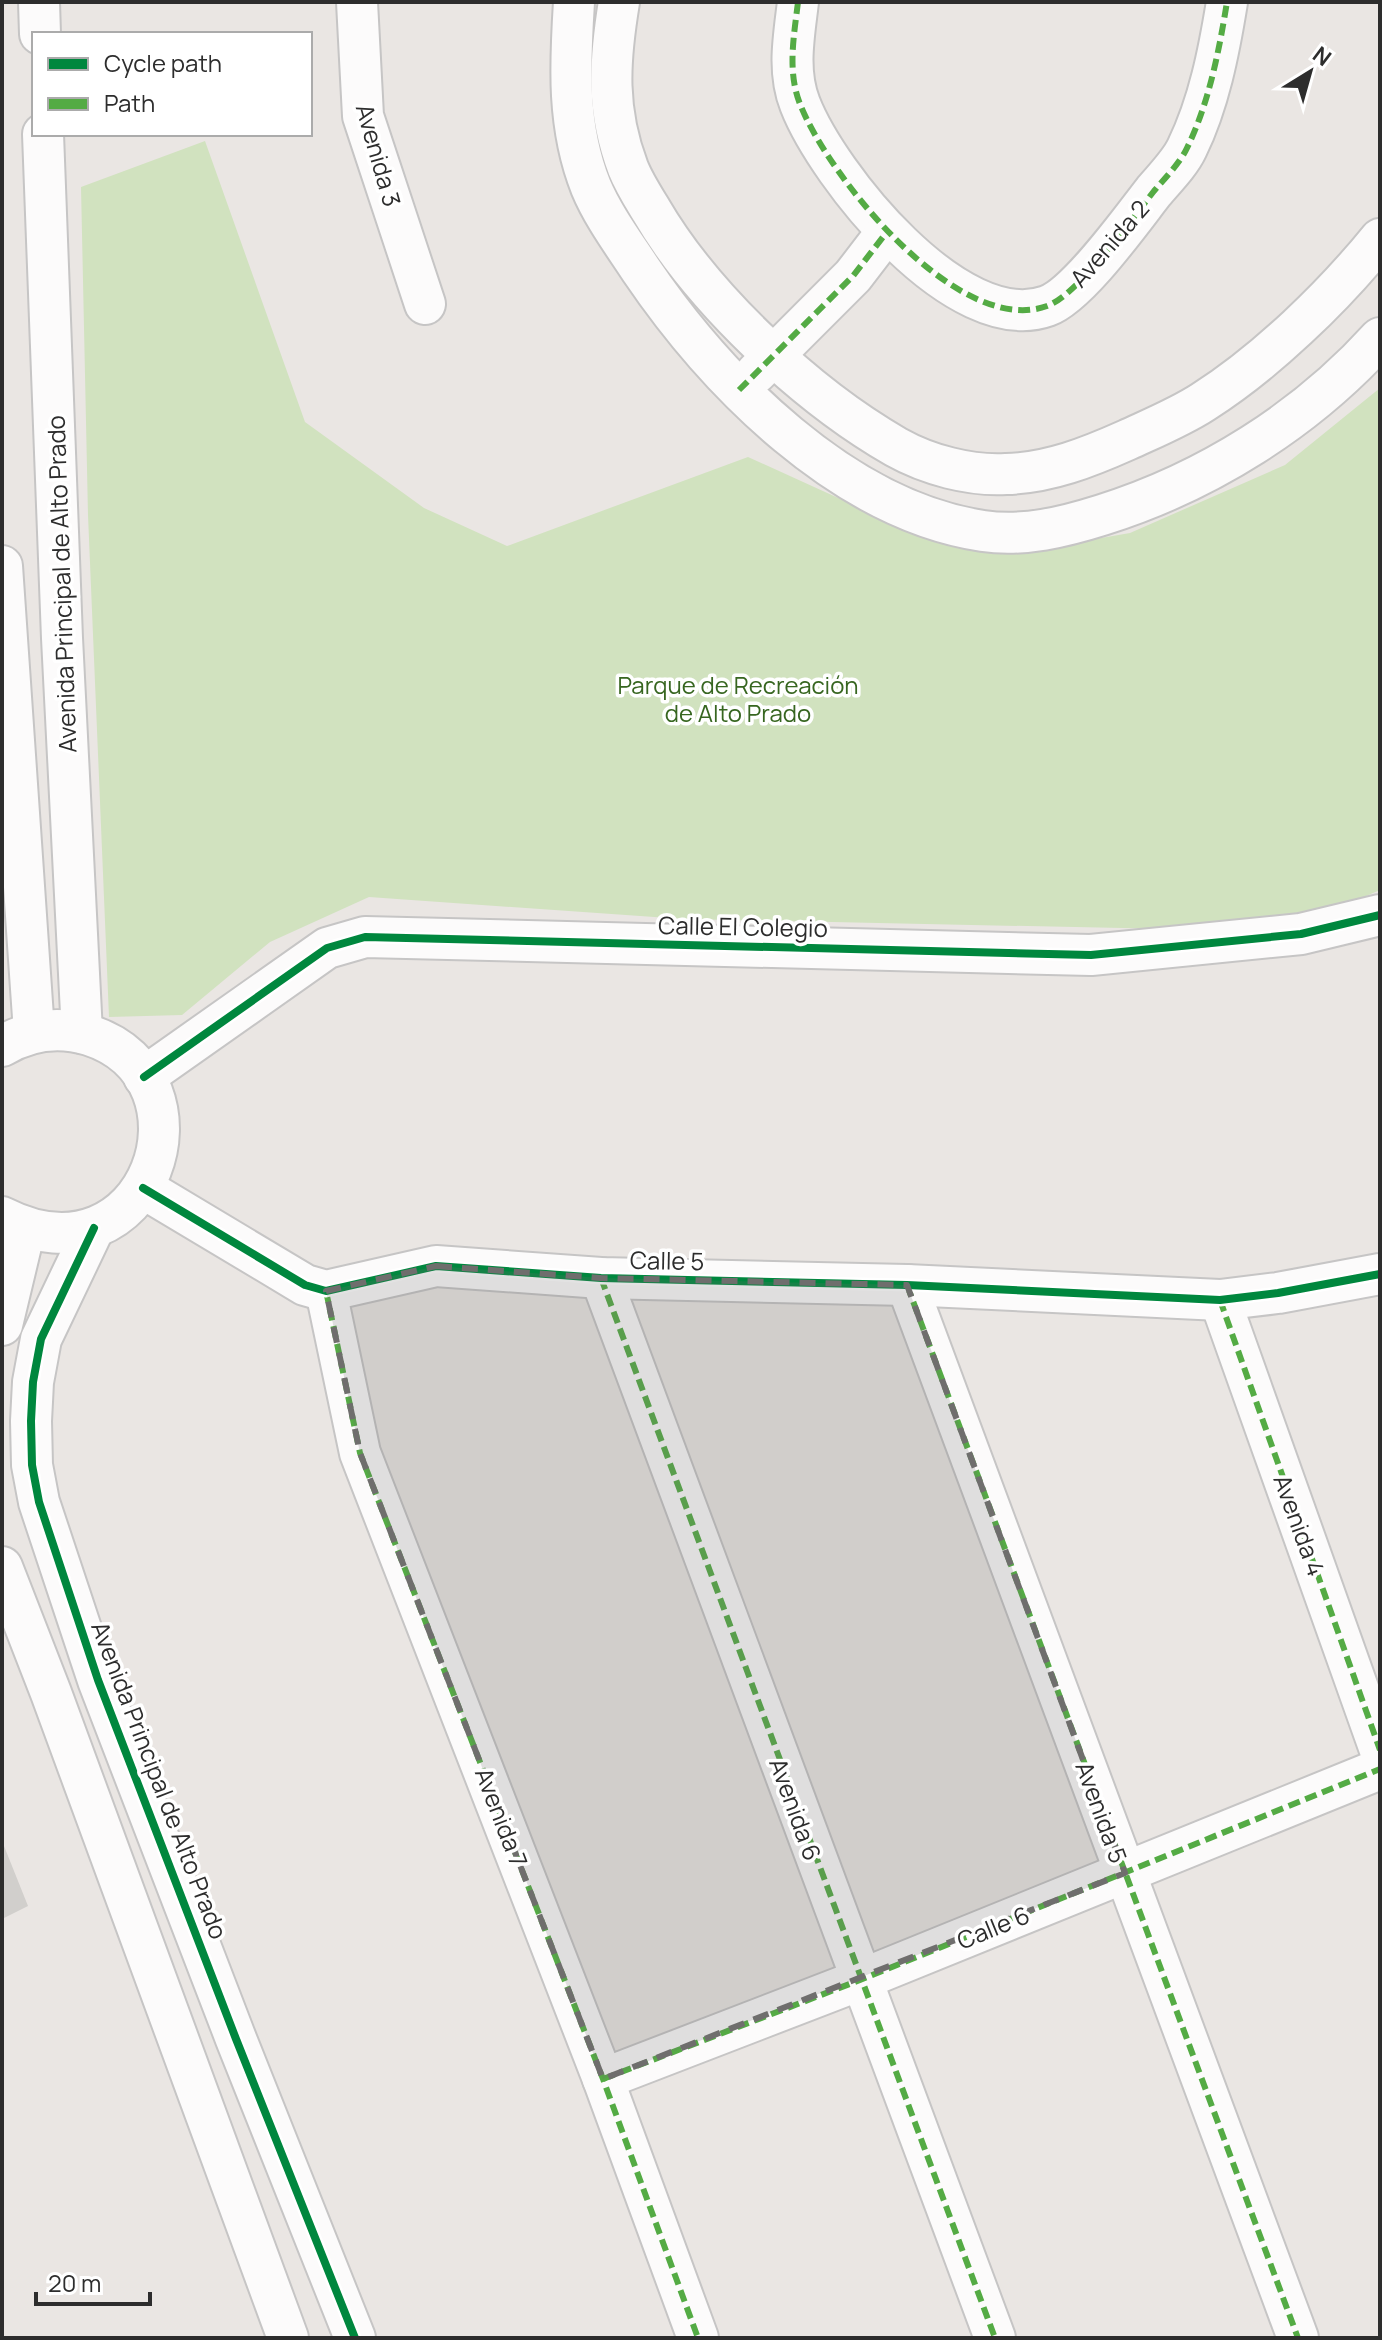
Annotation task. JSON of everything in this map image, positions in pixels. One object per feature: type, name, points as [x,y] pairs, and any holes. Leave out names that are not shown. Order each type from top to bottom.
[{"type":"street","points":[[39,2],[40,32]]},
{"type":"street","name":"Avenida 3","points":[[357,2],[363,116],[425,304]]},
{"type":"street","points":[[574,2],[569,77],[575,130],[592,188],[620,238],[659,295],[719,370],[770,421],[874,493],[935,518],[985,531],[1048,530],[1112,512],[1159,495],[1218,465],[1272,432],[1328,390],[1380,338]]},
{"type":"street","points":[[619,2],[610,76],[612,113],[629,172],[675,247],[710,291],[811,388],[897,448],[930,462],[970,471],[1006,474],[1038,470],[1081,460],[1203,402],[1280,343],[1355,271],[1380,239]]},
{"type":"street","name":"Avenida 2","points":[[798,2],[793,75],[800,103],[818,138],[886,233],[943,280],[981,302],[1014,310],[1048,306],[1078,284],[1186,150],[1208,95],[1227,2]]},
{"type":"street","name":"Avenida Principal de Alto Prado","points":[[43,136],[62,638],[82,1033]]},
{"type":"street","points":[[739,390],[853,276],[886,233]]},
{"type":"street","name":"Avenida Principal de Alto Prado","points":[[2,566],[18,1039],[58,1029],[100,1039],[117,1050],[144,1077],[160,1121],[156,1156],[143,1188],[113,1218],[94,1228],[72,1233],[48,1234],[14,1223],[2,1325]]},
{"type":"street","name":"Calle El Colegio","points":[[144,1077],[327,948],[365,937],[1091,955],[1301,934],[1380,915]]},
{"type":"street","points":[[143,1188],[305,1285],[326,1291]]},
{"type":"street","name":"Avenida Principal de Alto Prado","points":[[94,1228],[41,1339],[33,1382],[31,1421],[32,1465],[39,1502],[98,1680],[355,2338]]},
{"type":"street","name":"Calle 5","points":[[326,1291],[436,1266],[601,1278],[907,1285],[1220,1300],[1380,1274]]},
{"type":"street","name":"Avenida 6","points":[[601,1278],[995,2338]]},
{"type":"street","name":"Avenida 5","points":[[907,1285],[1298,2338]]},
{"type":"street","name":"Avenida 7","points":[[326,1291],[360,1453],[603,2079],[698,2338]]},
{"type":"street","name":"Avenida 4","points":[[1220,1300],[1380,1750]]},
{"type":"street","points":[[2,1567],[288,2338]]},
{"type":"street","name":"Calle 6","points":[[603,2079],[860,1980],[1380,1769]]},
{"type":"highlighted area","points":[[436,1266],[601,1278],[907,1285],[1125,1873],[603,2079],[360,1453],[326,1291]]},
{"type":"green space","name":"Parque de Recreación de Alto Prado","points":[[205,141],[305,422],[424,508],[507,546],[748,457],[913,532],[1026,551],[1130,533],[1285,465],[1380,388],[1380,890],[1341,907],[1170,929],[683,919],[369,897],[270,942],[182,1015],[109,1017],[88,515],[81,187]]},
{"type":"building","points":[[2,1841],[28,1906],[2,1919]]},
{"type":"marked path","points":[[798,2],[793,53],[796,92],[815,135],[838,170],[867,208],[901,244],[937,275],[975,298],[1012,309],[1047,306],[1074,287],[1104,255],[1180,159],[1195,131],[1207,95],[1227,2]]},
{"type":"marked path","points":[[739,390],[853,276],[886,233]]},
{"type":"marked path","points":[[601,1278],[995,2338]]},
{"type":"marked path","points":[[907,1285],[1298,2338]]},
{"type":"marked path","points":[[326,1291],[360,1453],[603,2079],[698,2338]]},
{"type":"marked path","points":[[1220,1300],[1380,1750]]},
{"type":"marked path","points":[[603,2079],[860,1980],[1380,1769]]},
{"type":"cycle path","points":[[144,1077],[327,948],[365,937],[1091,955],[1301,934],[1380,915]]},
{"type":"cycle path","points":[[143,1188],[305,1285],[326,1291],[436,1266],[601,1278],[907,1285],[1220,1300],[1380,1274]]},
{"type":"cycle path","points":[[94,1228],[41,1339],[33,1382],[31,1421],[32,1465],[39,1502],[98,1680],[355,2338]]}]
